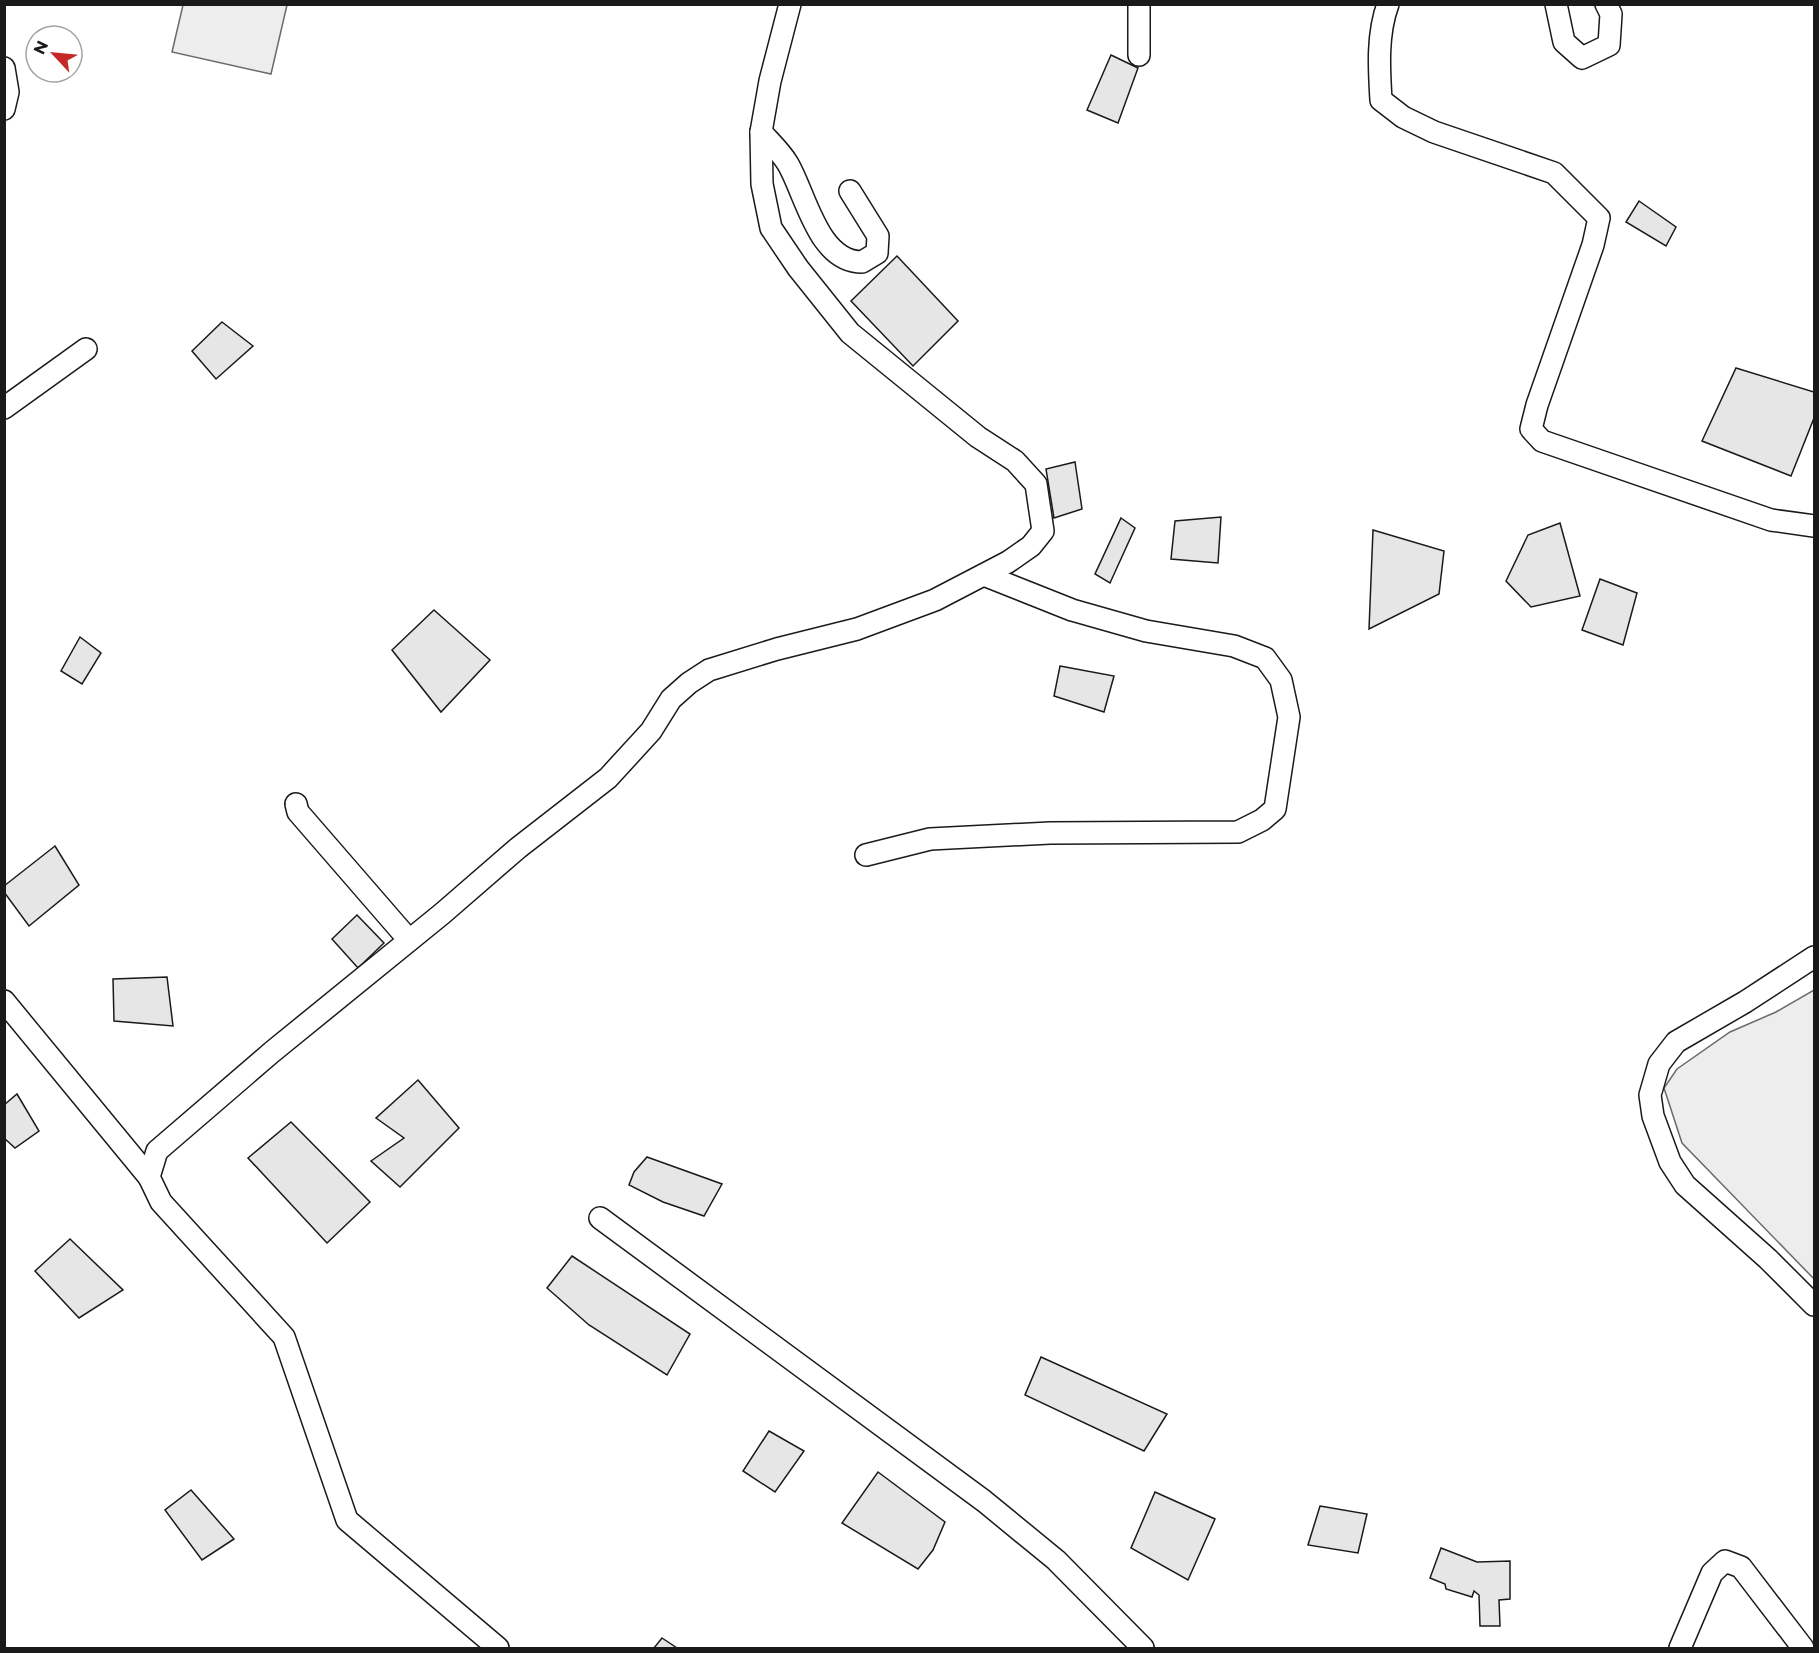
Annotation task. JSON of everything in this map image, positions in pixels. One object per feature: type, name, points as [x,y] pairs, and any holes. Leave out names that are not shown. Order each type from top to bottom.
[{"type":"street","points":[[149,1177],[157,1151],[280,1044],[410,940],[518,848],[608,778],[651,732],[671,699],[709,670],[777,649],[857,629],[935,600],[984,575],[1031,546],[1043,531],[1036,484],[1015,461],[978,437],[850,333],[798,268],[771,228],[762,184],[761,132],[770,81],[790,4]]},
{"type":"street","points":[[1139,4],[1139,55]]},
{"type":"street","points":[[1388,4],[1384,15],[1379,59],[1381,100],[1403,117],[1434,132],[1554,173],[1599,218],[1593,245],[1536,405],[1531,429],[1542,441],[1771,520],[1815,526]]},
{"type":"street","points":[[1556,4],[1564,42],[1582,58],[1609,45],[1611,14],[1606,4]]},
{"type":"street","points":[[4,68],[8,92],[4,109]]},
{"type":"street","points":[[761,132],[787,162],[822,235],[844,258],[862,262],[877,253],[878,236],[850,191]]},
{"type":"street","points":[[4,408],[86,349]]},
{"type":"street","points":[[866,855],[930,839],[1050,833],[1238,832],[1262,820],[1275,809],[1289,717],[1281,680],[1265,658],[1234,646],[1146,631],[1072,610],[984,575]]},
{"type":"street","points":[[296,804],[298,812],[410,940]]},
{"type":"street","points":[[1815,957],[1745,1002],[1676,1042],[1659,1064],[1650,1095],[1653,1116],[1670,1162],[1685,1185],[1768,1259],[1815,1305]]},
{"type":"street","points":[[4,1001],[149,1177],[161,1202],[284,1337],[347,1520],[498,1648]]},
{"type":"street","points":[[600,1218],[984,1501],[1056,1560],[1143,1648]]},
{"type":"street","points":[[1680,1648],[1712,1573],[1725,1561],[1741,1567],[1803,1648]]},
{"type":"shaded area","points":[[183,5],[287,5],[271,74],[172,52]]},
{"type":"shaded area","points":[[1814,990],[1814,1279],[1682,1143],[1664,1088],[1677,1069],[1730,1032],[1776,1012]]},
{"type":"building","points":[[1111,55],[1138,68],[1118,123],[1087,110]]},
{"type":"building","points":[[1639,201],[1676,227],[1666,246],[1626,222]]},
{"type":"building","points":[[897,256],[958,321],[913,366],[851,301]]},
{"type":"building","points":[[222,322],[253,346],[216,379],[192,351]]},
{"type":"building","points":[[1736,368],[1814,392],[1814,418],[1791,476],[1702,441]]},
{"type":"building","points":[[1075,462],[1082,509],[1054,518],[1046,469]]},
{"type":"building","points":[[1221,517],[1218,563],[1171,559],[1175,521]]},
{"type":"building","points":[[1121,518],[1135,528],[1110,583],[1095,574]]},
{"type":"building","points":[[1560,523],[1580,596],[1531,607],[1506,581],[1528,535]]},
{"type":"building","points":[[1373,530],[1444,551],[1439,594],[1369,629]]},
{"type":"building","points":[[1600,579],[1637,593],[1623,645],[1582,630]]},
{"type":"building","points":[[434,610],[490,660],[441,712],[392,650]]},
{"type":"building","points":[[80,637],[101,653],[82,684],[61,671]]},
{"type":"building","points":[[1060,666],[1114,676],[1104,712],[1054,696]]},
{"type":"building","points":[[55,846],[79,885],[29,926],[4,892],[4,886]]},
{"type":"building","points":[[357,915],[384,943],[358,968],[332,939]]},
{"type":"building","points":[[167,977],[173,1026],[114,1021],[113,979]]},
{"type":"building","points":[[418,1080],[459,1128],[400,1187],[371,1161],[404,1138],[376,1118]]},
{"type":"building","points":[[17,1094],[39,1131],[15,1148],[4,1138],[4,1105]]},
{"type":"building","points":[[291,1122],[370,1202],[327,1243],[248,1158]]},
{"type":"building","points":[[647,1157],[722,1184],[704,1216],[663,1202],[629,1185],[634,1172]]},
{"type":"building","points":[[70,1239],[123,1290],[79,1318],[35,1271]]},
{"type":"building","points":[[572,1256],[690,1334],[667,1375],[589,1325],[547,1288]]},
{"type":"building","points":[[1041,1357],[1167,1414],[1144,1451],[1025,1395]]},
{"type":"building","points":[[769,1431],[804,1451],[775,1492],[743,1471]]},
{"type":"building","points":[[878,1472],[945,1522],[933,1550],[918,1569],[842,1523]]},
{"type":"building","points":[[191,1490],[234,1539],[202,1560],[165,1510]]},
{"type":"building","points":[[1155,1492],[1215,1519],[1188,1580],[1131,1548]]},
{"type":"building","points":[[1320,1506],[1367,1514],[1358,1553],[1308,1545]]},
{"type":"building","points":[[1441,1548],[1477,1562],[1510,1561],[1510,1599],[1499,1600],[1500,1626],[1480,1626],[1479,1595],[1474,1591],[1472,1597],[1446,1589],[1445,1584],[1430,1578]]},
{"type":"building","points":[[662,1638],[677,1648],[654,1648]]}]
